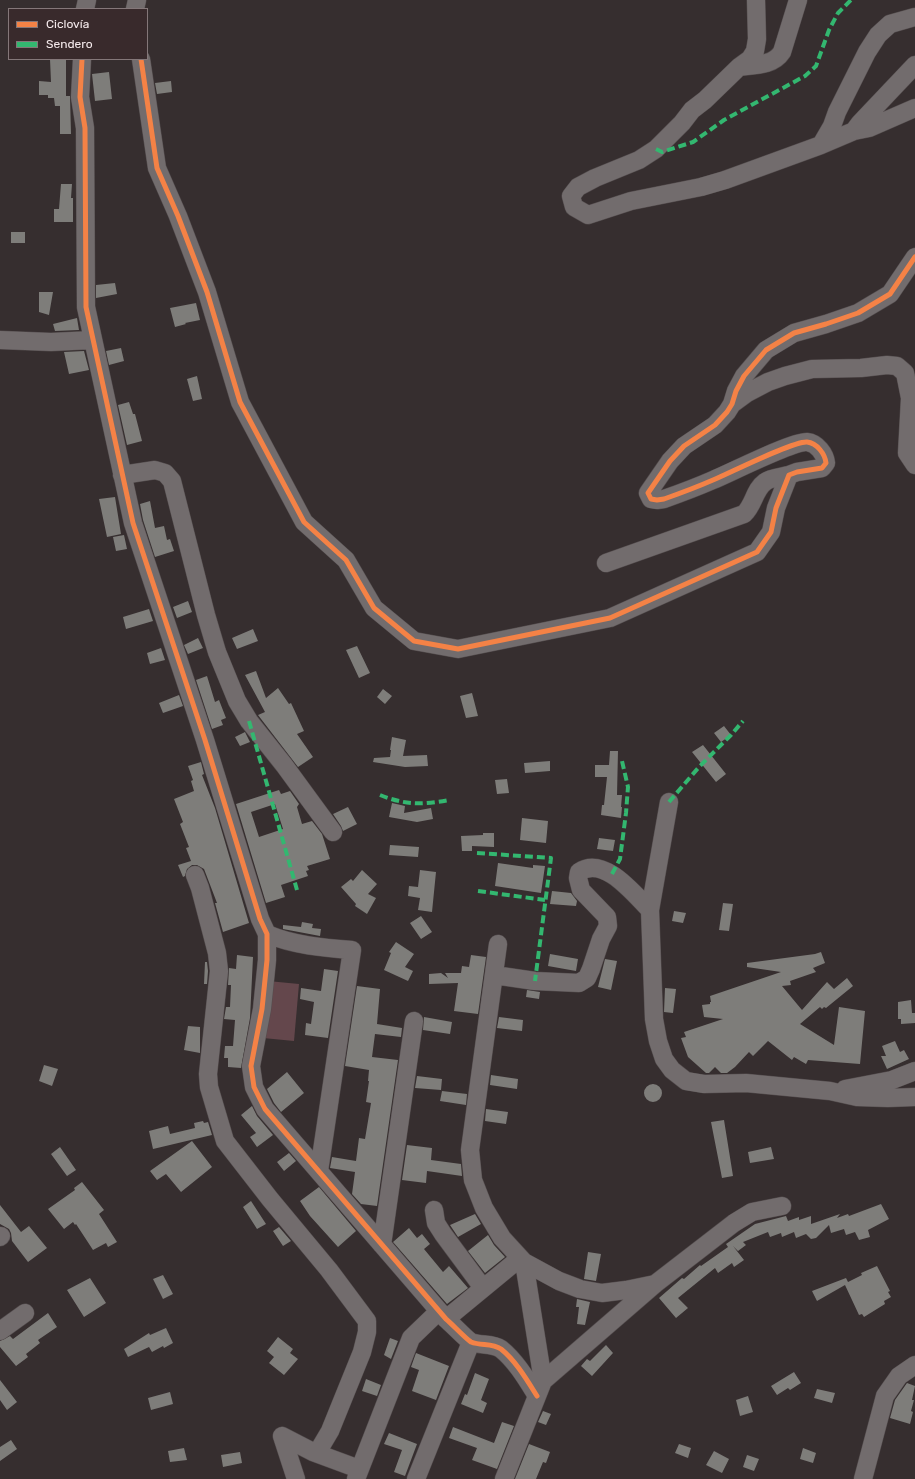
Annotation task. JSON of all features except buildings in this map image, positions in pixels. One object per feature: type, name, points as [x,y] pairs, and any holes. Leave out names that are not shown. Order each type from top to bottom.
[{"type":"street","points":[[756,0],[757,39],[755,51],[750,59],[739,67],[705,100],[692,110],[682,123],[656,149],[639,160],[595,178],[578,187],[571,196],[574,206],[588,214],[631,201],[701,187],[821,145],[854,131],[869,128],[915,108]]},
{"type":"street","points":[[739,67],[762,65],[779,57],[782,52],[798,0]]},
{"type":"street","points":[[821,145],[832,126],[837,112],[867,52],[878,35],[890,24],[915,17]]},
{"type":"street","points":[[82,60],[80,97],[84,128],[86,307],[133,523],[202,732],[260,919],[267,934],[268,960],[262,1009],[251,1066],[254,1088],[265,1109],[443,1315],[471,1342],[491,1345],[500,1349],[522,1373],[540,1388]]},
{"type":"street","points":[[141,60],[157,168],[178,216],[207,292],[240,402],[304,522],[346,560],[374,608],[414,641],[458,649],[610,618],[757,552],[770,532],[776,508],[789,475]]},
{"type":"street","points":[[854,131],[915,65]]},
{"type":"street","points":[[606,563],[744,514],[750,509],[759,488],[765,482],[797,472],[822,468],[826,463],[825,455],[813,444],[803,442],[765,457],[713,481],[664,499],[651,499],[648,493],[670,461],[684,446],[715,425],[727,412],[744,376],[766,350],[794,333],[858,313],[890,294],[915,257]]},
{"type":"street","points":[[0,340],[51,342],[93,340]]},
{"type":"street","points":[[732,404],[756,387],[784,376],[812,369],[862,368],[887,365],[897,366],[904,372],[910,398],[908,453],[915,464]]},
{"type":"street","points":[[122,475],[155,470],[166,473],[172,482],[208,622],[217,652],[237,701],[249,721],[284,765],[333,832]]},
{"type":"street","points":[[669,802],[650,910],[654,1019],[658,1041],[664,1059],[672,1070],[686,1081],[704,1084],[746,1083],[830,1091],[857,1096],[888,1098],[915,1097]]},
{"type":"street","points":[[494,975],[535,981],[579,983],[587,978],[601,939],[608,926],[607,917],[581,890],[578,878],[579,872],[584,869],[597,868],[615,876],[650,910]]},
{"type":"street","points":[[195,875],[200,888],[217,953],[219,971],[208,1074],[209,1088],[225,1141],[270,1199],[329,1270],[367,1321],[367,1332],[362,1352],[330,1431],[317,1453]]},
{"type":"street","points":[[267,934],[280,940],[296,944],[352,950],[319,1171]]},
{"type":"street","points":[[498,944],[470,1150],[473,1180],[484,1208],[502,1238],[522,1260],[559,1281],[602,1293],[655,1284]]},
{"type":"street","points":[[382,1245],[414,1021]]},
{"type":"street","points":[[830,1091],[892,1080],[915,1071]]},
{"type":"street","points":[[504,1479],[540,1388],[655,1284],[734,1223],[752,1212],[782,1206]]},
{"type":"street","points":[[434,1210],[436,1223],[443,1234],[484,1288]]},
{"type":"street","points":[[296,1479],[282,1436],[358,1474],[411,1338],[522,1260]]},
{"type":"street","points":[[522,1260],[540,1388]]},
{"type":"street","points":[[0,1331],[25,1313]]},
{"type":"street","points":[[416,1479],[471,1342]]},
{"type":"street","points":[[863,1479],[885,1396],[899,1376],[915,1365]]},
{"type":"shaded area","points":[[268,981],[299,984],[294,1041],[263,1038]]},
{"type":"marked path","points":[[656,149],[662,152],[693,142],[724,120],[805,76],[816,66],[829,30],[838,13],[851,0]]},
{"type":"marked path","points":[[249,721],[297,890]]},
{"type":"marked path","points":[[669,802],[699,767],[743,721]]},
{"type":"marked path","points":[[612,874],[620,859],[626,813],[628,787],[622,761]]},
{"type":"marked path","points":[[380,795],[398,801],[414,803],[430,803],[449,800]]},
{"type":"marked path","points":[[477,853],[551,858],[535,981]]},
{"type":"marked path","points":[[478,891],[545,900]]},
{"type":"cycle path","points":[[82,60],[80,97],[85,128],[86,307],[133,523],[205,740],[260,919],[267,934],[267,960],[262,1009],[251,1066],[254,1087],[265,1109],[446,1319],[471,1342],[494,1346],[501,1349],[516,1365],[537,1396]]},
{"type":"cycle path","points":[[141,60],[157,168],[178,216],[207,292],[240,402],[304,522],[346,560],[374,608],[414,641],[458,649],[610,618],[757,552],[771,532],[776,508],[789,475],[797,472],[822,468],[826,463],[822,453],[814,444],[807,442],[789,447],[707,483],[664,499],[651,499],[648,493],[670,461],[684,446],[715,425],[727,412],[744,376],[766,350],[794,333],[858,313],[890,294],[915,257]]}]
